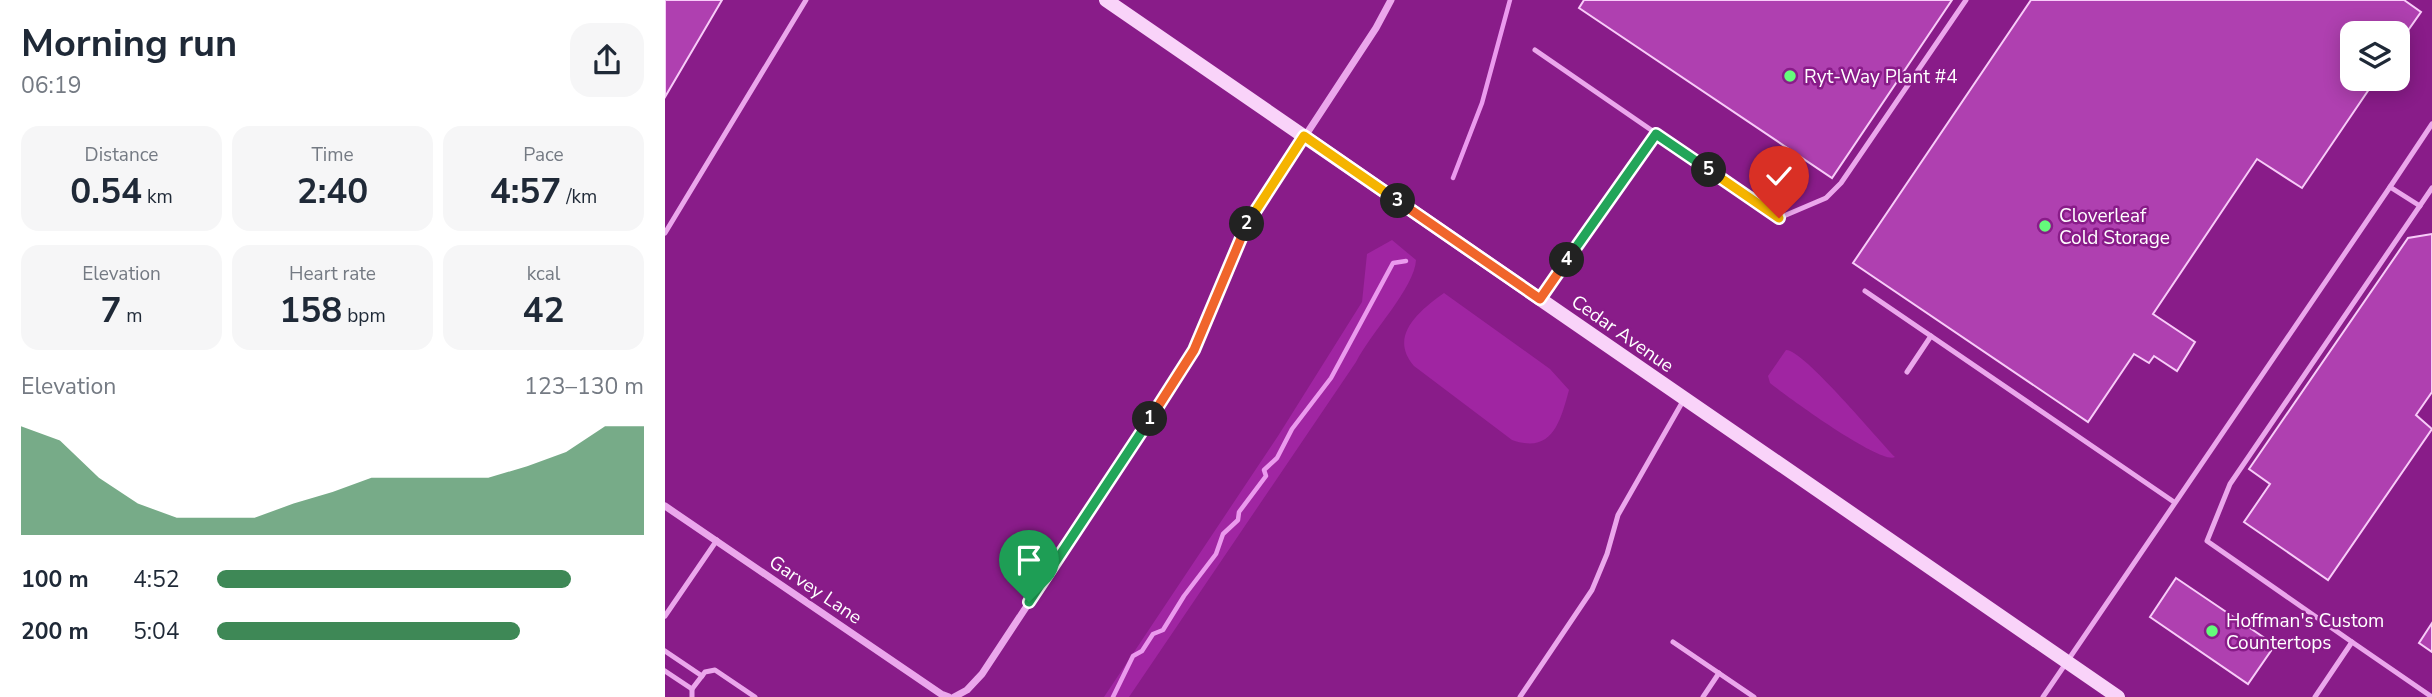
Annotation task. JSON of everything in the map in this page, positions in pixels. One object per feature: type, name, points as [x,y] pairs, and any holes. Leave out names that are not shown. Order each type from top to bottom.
[{"type":"main road","name":"Cedar Avenue","points":[[1106,0],[2118,697]]},
{"type":"street","points":[[952,697],[967,690],[982,674],[1180,374],[1202,330],[1239,237],[1376,28],[1391,0]]},
{"type":"street","name":"Garvey Lane","points":[[665,506],[940,694],[952,697]]},
{"type":"lane","points":[[665,233],[806,0]]},
{"type":"lane","points":[[1535,50],[1779,218],[1826,198],[1841,183],[1966,0]]},
{"type":"lane","points":[[2043,697],[2432,124]]},
{"type":"lane","points":[[1540,299],[1656,134]]},
{"type":"lane","points":[[2390,187],[2420,206]]},
{"type":"lane","points":[[2432,188],[2230,484],[2207,541],[2432,697]]},
{"type":"lane","points":[[1865,290],[2175,502]]},
{"type":"lane","points":[[1907,372],[1931,336]]},
{"type":"lane","points":[[1520,697],[1592,590],[1607,554],[1618,515],[1685,399]]},
{"type":"lane","points":[[665,617],[716,540]]},
{"type":"lane","points":[[1673,642],[1754,697]]},
{"type":"lane","points":[[2315,697],[2352,642]]},
{"type":"lane","points":[[665,650],[702,676]]},
{"type":"lane","points":[[692,697],[692,690],[702,676],[715,670],[754,697]]},
{"type":"lane","points":[[665,671],[692,690]]},
{"type":"lane","points":[[1703,697],[1719,673]]},
{"type":"shaded area","points":[[1392,240],[1416,260],[1414,271],[1400,297],[1129,697],[1104,697],[1278,436],[1362,302],[1367,254]]},
{"type":"shaded area","points":[[1444,293],[1550,369],[1569,390],[1558,424],[1545,439],[1537,443],[1512,440],[1414,366],[1407,355],[1405,334],[1417,316]]},
{"type":"shaded area","points":[[1786,350],[1808,364],[1895,457],[1886,457],[1854,441],[1770,383],[1768,376]]},
{"type":"building","points":[[665,0],[722,0],[665,97]]},
{"type":"building","name":"Ryt-Way Plant #4","points":[[1584,0],[1952,0],[1832,178],[1579,8]]},
{"type":"building","name":"Cloverleaf Cold Storage","points":[[2031,0],[2404,0],[2421,12],[2410,28],[2410,21],[2340,21],[2340,91],[2368,91],[2302,188],[2257,159],[2153,314],[2195,342],[2177,371],[2154,356],[2149,363],[2134,354],[2088,422],[1853,263]]},
{"type":"building","points":[[2432,234],[2432,392],[2416,415],[2432,429],[2328,580],[2244,522],[2270,484],[2249,469],[2408,238]]},
{"type":"building","name":"Hoffman's Custom Countertops","points":[[2176,578],[2275,645],[2248,684],[2150,617]]},
{"type":"building","points":[[2432,623],[2432,652],[2419,643]]},
{"type":"waterway","points":[[1453,178],[1482,103],[1510,0]]},
{"type":"waterway","points":[[1113,697],[1133,656],[1142,651],[1153,634],[1163,630],[1184,596],[1216,554],[1223,534],[1238,520],[1239,512],[1266,476],[1264,470],[1277,458],[1292,429],[1331,378],[1393,263],[1406,261]]},
{"type":"place","name":"Ryt-Way Plant #4","points":[[1790,76]]},
{"type":"place","name":"Cloverleaf Cold Storage","points":[[2045,226]]},
{"type":"place","name":"Hoffman's Custom Countertops","points":[[2212,631]]},
{"type":"route","points":[[1029,602],[1180,374],[1194,350],[1239,237],[1304,136],[1540,299],[1656,134],[1779,218]]}]
